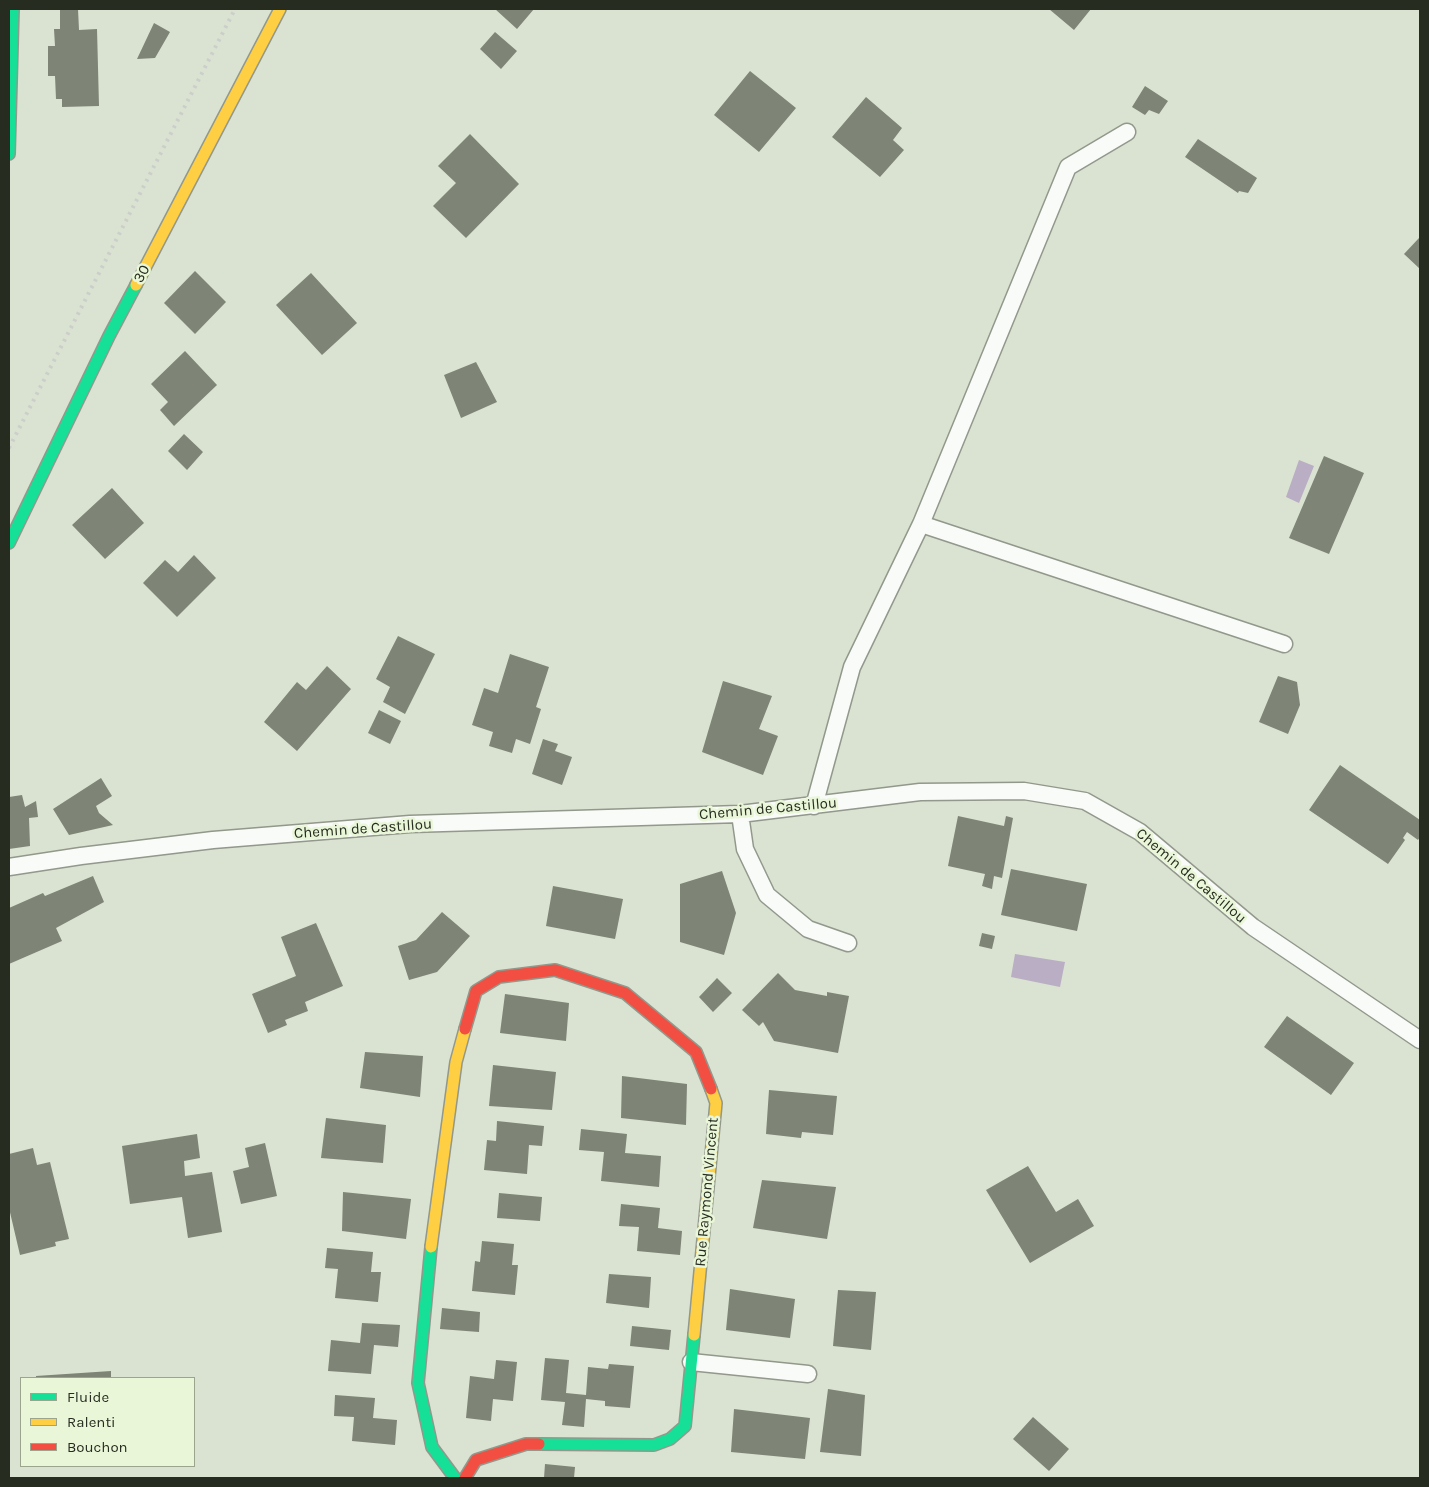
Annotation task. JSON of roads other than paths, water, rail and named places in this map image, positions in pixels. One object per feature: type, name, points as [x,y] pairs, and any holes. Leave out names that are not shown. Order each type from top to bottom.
[{"type":"street","points":[[9,154],[13,9]]},
{"type":"street","name":"30","points":[[9,543],[109,336],[280,9]]},
{"type":"street","name":"Rue Raymond Vincent","points":[[455,1478],[432,1447],[418,1383],[432,1232],[456,1062],[476,991],[498,977],[555,970],[625,993],[696,1052],[716,1103],[685,1426],[670,1439],[654,1445],[526,1444],[476,1460],[465,1478]]},
{"type":"lane","points":[[814,806],[852,667],[921,524],[1068,166],[1126,132]]},
{"type":"lane","points":[[921,524],[1284,644]]},
{"type":"lane","name":"Chemin de Castillou","points":[[9,867],[213,840],[410,824],[740,814],[920,792],[1024,791],[1085,801],[1140,832],[1253,927],[1420,1040]]},
{"type":"lane","points":[[740,814],[745,849],[767,895],[808,929],[848,943]]},
{"type":"lane","points":[[691,1362],[808,1374]]},
{"type":"railway","points":[[9,448],[235,9]]}]
